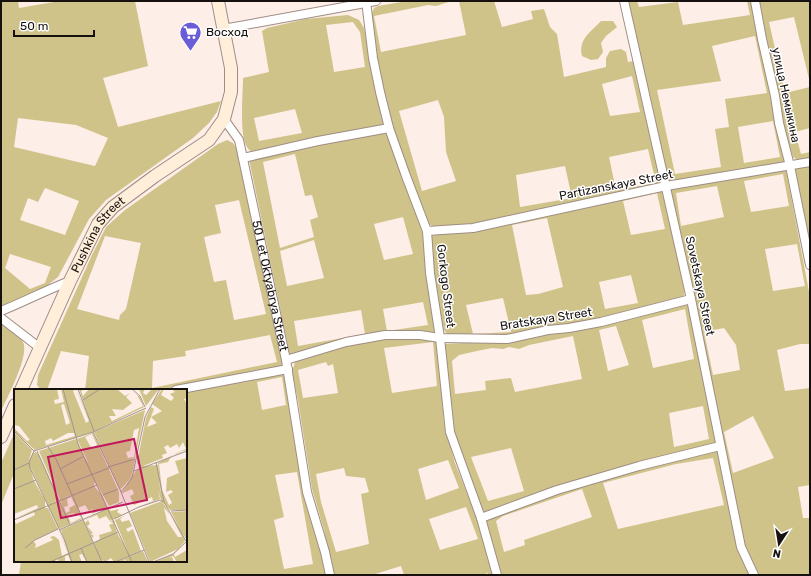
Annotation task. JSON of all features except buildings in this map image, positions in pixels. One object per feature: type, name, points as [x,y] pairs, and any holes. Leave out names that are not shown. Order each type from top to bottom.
[{"type":"main road","points":[[218,1],[230,68],[231,92],[224,119]]},
{"type":"main road","name":"Pushkina Street","points":[[22,389],[70,281],[98,224],[113,207],[155,176],[209,140],[224,119]]},
{"type":"main road","points":[[1,437],[14,407]]},
{"type":"street","points":[[223,29],[376,1]]},
{"type":"street","name":"Sovetskaya Street","points":[[624,1],[691,299],[741,546],[754,575]]},
{"type":"street","name":"улица Немыкина","points":[[755,1],[775,96],[779,123],[790,166],[810,265]]},
{"type":"street","name":"Gorkogo Street","points":[[366,2],[374,65],[380,92],[406,176],[427,232],[430,272],[440,338],[450,432],[481,518],[497,575]]},
{"type":"street","name":"50 Let Oktyabrya Street","points":[[224,119],[239,140],[288,369],[307,492],[325,552],[330,575]]},
{"type":"street","points":[[243,158],[318,141],[390,128]]},
{"type":"street","name":"Partizanskaya Street","points":[[427,232],[473,228],[666,186],[810,162]]},
{"type":"street","points":[[1,311],[17,305],[46,290],[70,281]]},
{"type":"street","name":"Bratskaya Street","points":[[286,360],[346,342],[385,335],[507,339],[548,330],[601,322],[691,299]]},
{"type":"street","points":[[1,318],[40,348]]},
{"type":"street","points":[[181,389],[288,369]]},
{"type":"street","points":[[481,518],[557,490],[639,466],[720,446]]},
{"type":"shaded area","points":[[1,1],[18,1],[19,8],[60,1],[135,1],[148,66],[103,78],[118,127],[221,101],[217,112],[209,123],[193,138],[106,200],[89,219],[58,277],[45,287],[1,308]],"holes":[[[18,118],[76,125],[108,138],[95,166],[14,147]],[[45,188],[79,201],[65,235],[20,220],[28,198],[38,202]],[[10,254],[51,267],[45,283],[30,289],[5,268]]]},
{"type":"shaded area","points":[[407,1],[452,1],[436,6],[428,5],[374,16],[381,52],[466,35],[459,1],[494,1],[502,27],[533,19],[531,11],[544,9],[550,27],[557,34],[564,77],[606,67],[606,58],[610,51],[621,49],[626,52],[628,62],[634,61],[662,185],[470,225],[435,228],[428,223],[413,187],[393,130],[378,64],[371,21],[374,8]],"holes":[[[632,76],[640,112],[610,116],[602,84]],[[438,100],[444,117],[446,152],[456,181],[422,191],[399,111]],[[648,149],[656,183],[616,190],[609,157]],[[565,166],[572,198],[520,207],[516,175]]]},
{"type":"shaded area","points":[[628,1],[637,1],[639,7],[678,2],[683,25],[750,15],[747,1],[754,1],[785,164],[669,183],[649,91],[640,64]],"holes":[[[755,36],[767,93],[725,99],[729,127],[715,129],[721,167],[675,174],[657,90],[721,81],[712,46]],[[773,121],[780,157],[744,163],[738,127]]]},
{"type":"shaded area","points":[[758,1],[810,1],[810,83],[794,17],[769,22],[785,93],[810,87],[810,128],[795,132],[801,154],[810,152],[810,158],[798,160],[793,157],[784,127]]},
{"type":"shaded area","points":[[348,15],[359,20],[364,28],[384,125],[257,153],[253,152],[247,147],[243,133],[243,78],[269,72],[262,31],[267,28],[306,19]],"holes":[[[353,22],[360,32],[365,67],[334,72],[326,25]],[[295,109],[302,133],[259,141],[254,118]]]},
{"type":"shaded area","points":[[601,21],[613,21],[617,27],[606,36],[601,43],[603,52],[598,59],[591,60],[582,56],[582,45],[586,36]]},
{"type":"shaded area","points":[[387,130],[417,213],[423,236],[436,333],[420,332],[290,356],[249,159]],"holes":[[[295,154],[305,196],[312,195],[318,217],[310,220],[314,237],[280,248],[263,162]],[[403,217],[413,254],[384,260],[374,224]],[[314,240],[324,278],[287,286],[280,251]],[[423,302],[428,325],[387,331],[383,309]],[[361,310],[365,334],[298,346],[294,321]]]},
{"type":"shaded area","points":[[227,140],[233,143],[237,149],[284,368],[170,389],[85,389],[89,356],[61,351],[47,389],[40,389],[37,385],[38,375],[92,255],[106,227],[125,210],[218,144]],"holes":[[[239,200],[266,314],[234,320],[226,280],[214,282],[204,237],[221,233],[215,205]],[[105,236],[141,243],[126,309],[120,315],[119,320],[77,309]],[[270,335],[277,362],[152,388],[153,361],[186,356],[185,351]]]},
{"type":"shaded area","points":[[810,165],[810,247],[793,169]]},
{"type":"shaded area","points":[[786,170],[810,297],[810,344],[800,344],[777,350],[785,391],[810,388],[810,485],[798,487],[803,518],[810,518],[810,575],[755,575],[743,542],[669,189]],"holes":[[[783,174],[789,206],[751,212],[744,181]],[[717,186],[724,217],[681,226],[676,193]],[[797,244],[805,286],[773,291],[765,249]],[[724,328],[736,345],[740,370],[713,375],[704,332]],[[753,416],[774,458],[733,473],[724,432]]]},
{"type":"shaded area","points":[[663,190],[685,288],[684,296],[678,300],[599,321],[521,335],[453,337],[447,334],[444,330],[433,279],[430,240],[432,236],[438,233]],"holes":[[[657,193],[665,229],[631,235],[623,201]],[[547,218],[563,287],[538,294],[526,295],[512,225]],[[631,275],[638,303],[605,309],[599,282]],[[503,298],[511,332],[473,334],[466,305]]]},
{"type":"shaded area","points":[[689,301],[717,444],[483,515],[453,434],[444,344],[523,340],[547,332]],"holes":[[[685,309],[694,359],[653,368],[642,320]],[[616,326],[629,365],[608,371],[599,330]],[[573,336],[582,379],[515,392],[511,378],[485,381],[486,390],[455,394],[452,361],[459,355],[492,348],[503,349],[509,347],[519,349],[529,345]],[[703,406],[709,439],[674,447],[669,413]],[[511,448],[524,491],[488,501],[471,457]]]},
{"type":"shaded area","points":[[1,321],[19,335],[23,342],[24,348],[21,366],[1,411]]},
{"type":"shaded area","points":[[388,338],[438,340],[444,423],[455,463],[484,537],[494,575],[488,575],[488,573],[482,575],[404,575],[401,566],[372,575],[333,575],[324,530],[312,489],[298,400],[292,373],[295,362],[306,357],[340,347]],"holes":[[[433,342],[437,386],[392,393],[384,348]],[[326,362],[328,366],[333,364],[338,393],[303,398],[298,370]],[[448,460],[459,488],[426,500],[418,469]],[[344,468],[346,476],[365,478],[369,492],[361,494],[369,544],[336,552],[321,502],[316,474]],[[466,507],[478,539],[440,550],[429,519]]]},
{"type":"shaded area","points":[[286,372],[303,495],[320,545],[326,575],[19,575],[21,562],[187,562],[187,391]],"holes":[[[282,377],[286,405],[262,410],[257,382]],[[297,472],[313,564],[284,569],[274,520],[284,517],[275,475]]]},
{"type":"shaded area","points":[[14,434],[14,473],[1,505],[1,463]]},
{"type":"shaded area","points":[[718,449],[750,575],[500,575],[485,520],[557,493],[640,468]],"holes":[[[713,458],[724,505],[618,529],[603,483],[676,464]],[[582,489],[592,517],[524,540],[525,545],[504,552],[496,521],[503,516]]]},
{"type":"place","name":"Восход","points":[[191,52]]}]
